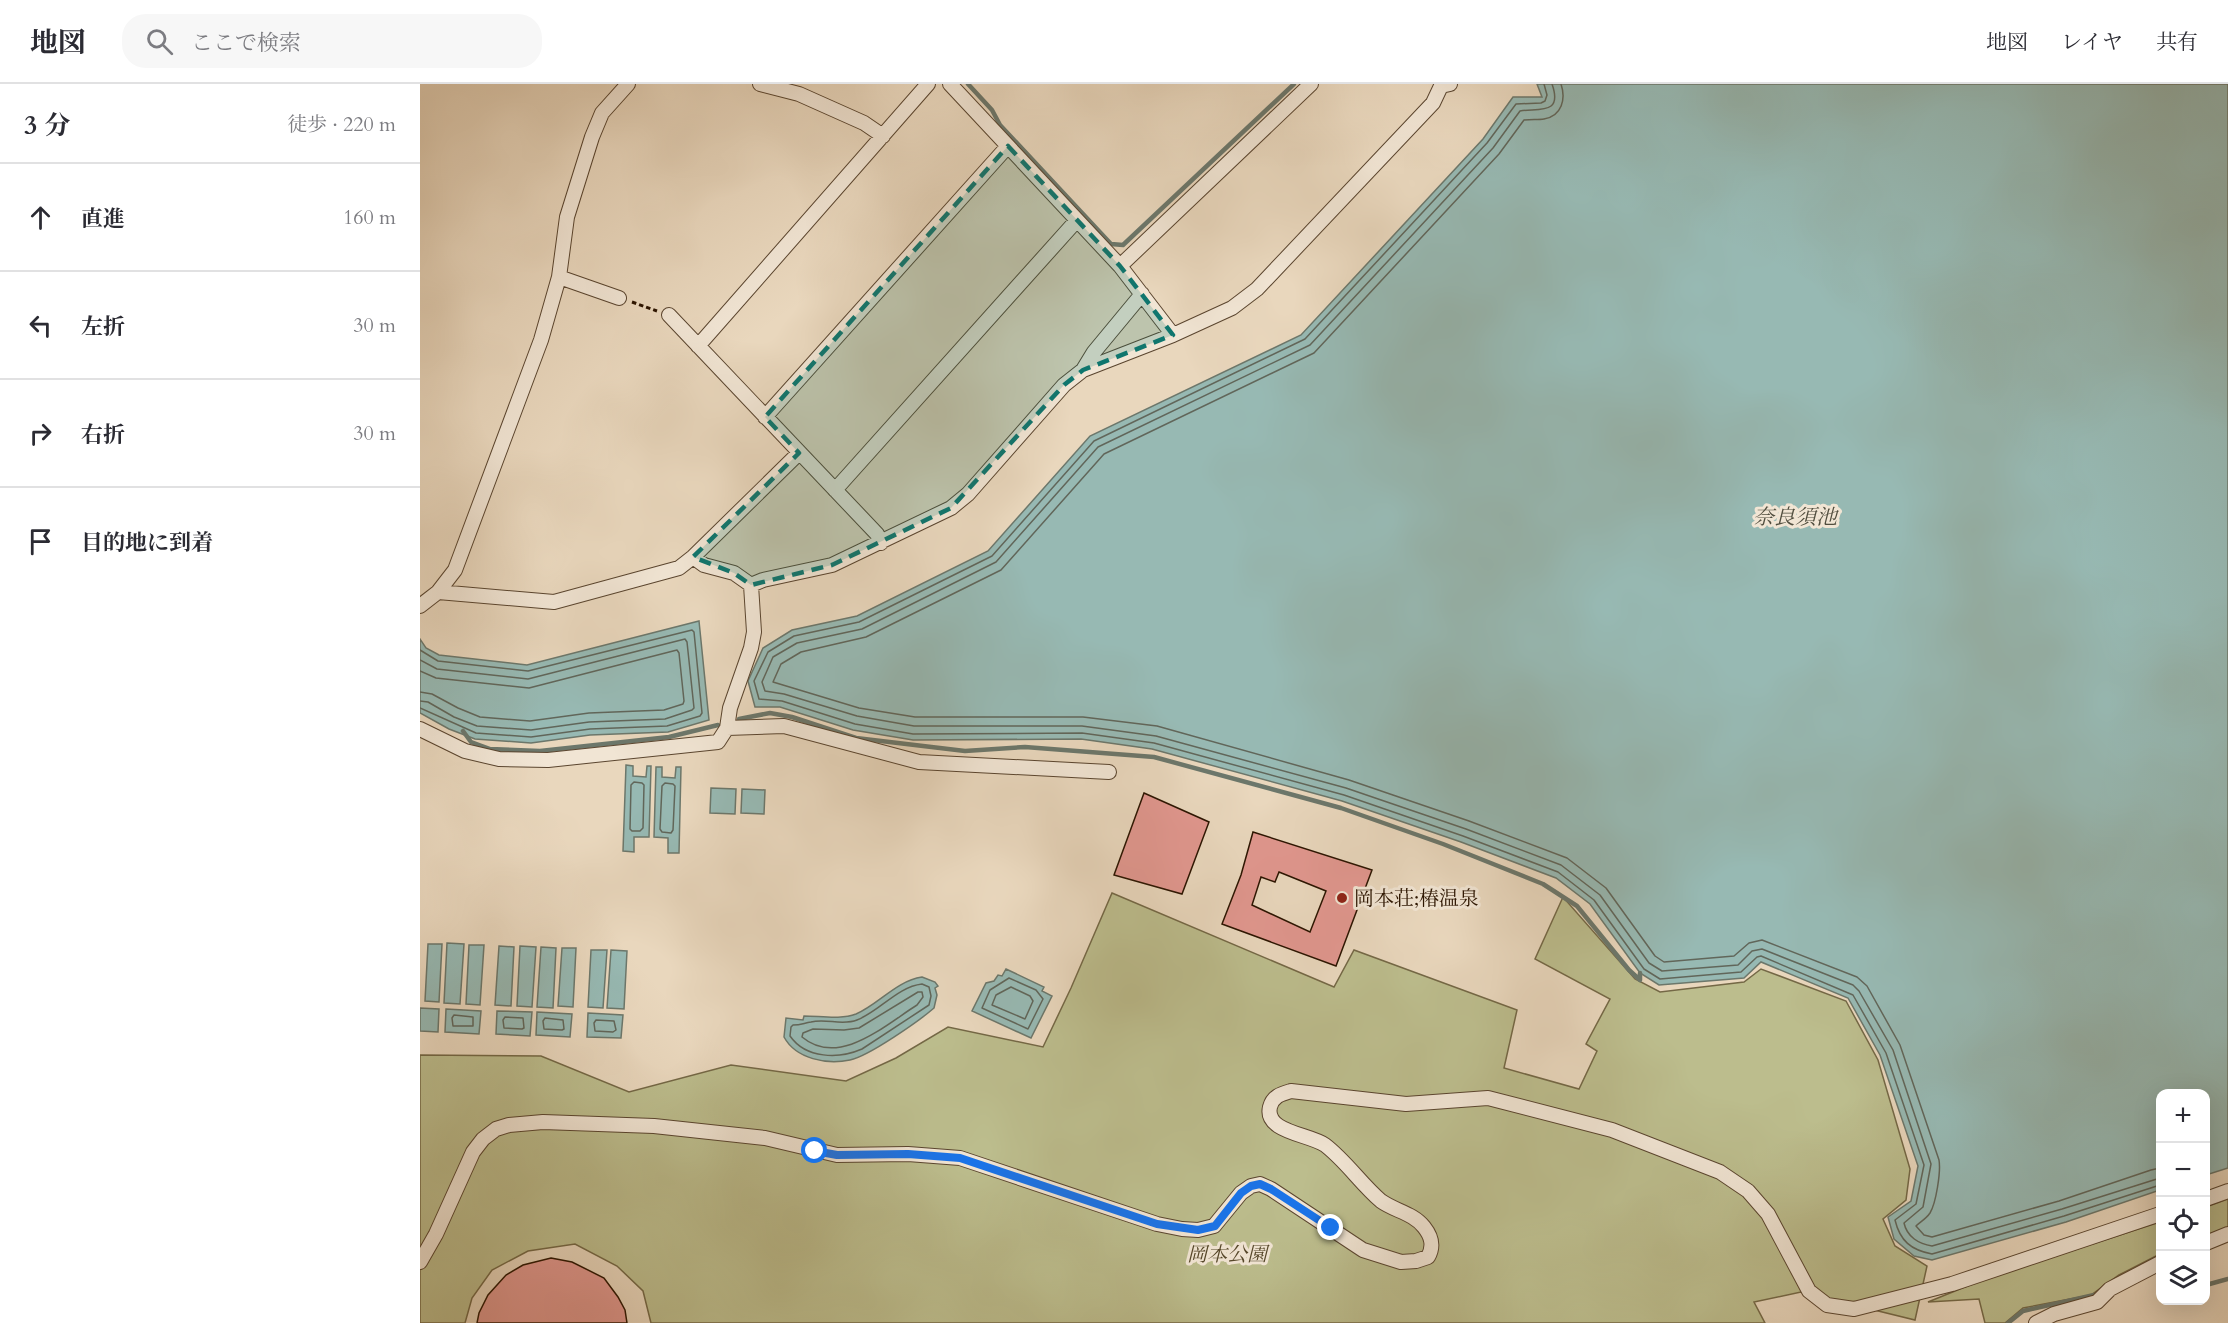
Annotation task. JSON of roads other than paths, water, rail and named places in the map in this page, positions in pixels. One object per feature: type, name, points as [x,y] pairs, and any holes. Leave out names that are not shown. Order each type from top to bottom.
[{"type":"street","points":[[420,605],[438,592],[455,570],[541,340],[559,277],[567,217],[592,137],[602,113],[628,84]]},
{"type":"street","points":[[760,84],[799,94],[864,123],[883,136]]},
{"type":"street","points":[[698,346],[928,84]]},
{"type":"street","points":[[950,84],[1120,266],[1173,335]]},
{"type":"street","points":[[1120,266],[1311,84]]},
{"type":"street","points":[[751,585],[763,580],[832,566],[951,508],[968,494],[1064,385],[1083,370],[1173,335],[1232,308],[1257,289],[1433,103],[1442,85]]},
{"type":"street","points":[[765,417],[1008,146]]},
{"type":"street","points":[[835,490],[1077,220]]},
{"type":"street","points":[[559,277],[619,298]]},
{"type":"street","points":[[1083,370],[1094,352],[1142,294]]},
{"type":"street","points":[[669,315],[877,534],[880,543]]},
{"type":"street","points":[[438,592],[554,602],[679,568],[800,453]]},
{"type":"street","points":[[693,557],[704,565],[734,573],[751,585]]},
{"type":"street","points":[[420,729],[465,751],[500,759],[548,760],[718,741],[727,728],[729,708],[751,648],[754,632],[751,585]]},
{"type":"street","points":[[727,728],[784,726],[919,762],[1109,772]]},
{"type":"street","points":[[420,1262],[473,1152],[483,1139],[496,1129],[509,1125],[543,1122],[654,1126],[765,1138],[837,1155],[908,1154],[960,1158],[1157,1224],[1190,1230],[1215,1226],[1241,1193],[1251,1186],[1260,1184],[1363,1250],[1401,1262],[1428,1257],[1432,1250],[1432,1240],[1424,1227],[1411,1215],[1384,1203],[1365,1187],[1326,1146],[1312,1138],[1285,1130],[1273,1122],[1269,1116],[1274,1098],[1291,1091],[1406,1104],[1488,1098],[1612,1130],[1720,1172],[1748,1191],[1768,1214],[1809,1291],[1827,1305],[1854,1309],[1952,1284],[2156,1215]]},
{"type":"street","points":[[2210,1197],[2228,1191]]},
{"type":"street","points":[[2210,1241],[2228,1234]]},
{"type":"street","points":[[2036,1323],[2054,1314],[2097,1302],[2110,1289],[2156,1265]]},
{"type":"water","name":"奈良須池","points":[[1537,84],[2228,84],[2228,1168],[2210,1174],[2210,1089],[2156,1089],[2156,1191],[2066,1222],[1932,1260],[1914,1256],[1894,1239],[1888,1217],[1911,1201],[1918,1166],[1880,1055],[1848,998],[1761,962],[1744,978],[1659,985],[1640,973],[1590,904],[1556,878],[1342,801],[1152,749],[1081,739],[913,740],[853,730],[780,707],[755,707],[748,681],[763,648],[792,630],[857,616],[988,551],[1090,436],[1301,335],[1483,139],[1513,97],[1542,97]]},
{"type":"water","points":[[699,621],[709,720],[668,732],[590,735],[531,743],[475,739],[449,729],[420,713],[420,639],[426,648],[439,655],[527,665]]},
{"type":"water","points":[[626,765],[633,766],[633,776],[646,777],[647,766],[651,766],[649,837],[634,837],[634,852],[623,851]]},
{"type":"water","points":[[656,767],[662,767],[662,777],[675,778],[676,767],[681,767],[679,853],[668,853],[668,838],[654,837]]},
{"type":"water","points":[[711,788],[736,789],[735,814],[710,813]]},
{"type":"water","points":[[742,789],[765,790],[764,814],[741,813]]},
{"type":"water","points":[[447,943],[464,944],[460,1004],[444,1003]]},
{"type":"water","points":[[428,944],[442,944],[439,1002],[425,1001]]},
{"type":"water","points":[[469,945],[484,945],[480,1005],[466,1004]]},
{"type":"water","points":[[499,946],[514,947],[511,1006],[495,1005]]},
{"type":"water","points":[[520,946],[536,947],[532,1007],[517,1006]]},
{"type":"water","points":[[541,947],[556,948],[553,1008],[537,1007]]},
{"type":"water","points":[[562,948],[576,948],[573,1007],[558,1006]]},
{"type":"water","points":[[591,950],[607,950],[603,1008],[588,1007]]},
{"type":"water","points":[[611,950],[627,951],[624,1009],[607,1008]]},
{"type":"water","points":[[1006,969],[1044,987],[1042,991],[1052,996],[1031,1038],[972,1011],[986,983],[994,981],[998,975],[1002,976]]},
{"type":"water","points":[[922,977],[935,982],[938,986],[935,988],[937,995],[934,1008],[894,1037],[858,1057],[832,1062],[813,1059],[796,1051],[784,1037],[786,1018],[803,1020],[804,1016],[850,1016],[864,1010],[904,983]]},
{"type":"water","points":[[420,1008],[439,1009],[438,1032],[420,1031]]},
{"type":"water","points":[[446,1009],[481,1011],[479,1034],[445,1032]]},
{"type":"water","points":[[497,1011],[532,1012],[530,1036],[496,1034]]},
{"type":"water","points":[[537,1012],[572,1014],[570,1037],[536,1035]]},
{"type":"water","points":[[588,1013],[623,1015],[621,1038],[587,1037]]},
{"type":"waterway","points":[[968,84],[992,110],[1000,125],[1111,244],[1123,245],[1294,84]]},
{"type":"waterway","points":[[739,719],[770,713],[792,717],[856,738],[965,751],[1025,747],[1154,757],[1341,808],[1443,844],[1543,884],[1577,906],[1629,970],[1640,980],[1640,973]]},
{"type":"waterway","points":[[463,731],[471,742],[490,749],[540,751],[669,737],[718,725]]},
{"type":"waterway","points":[[2210,1284],[2228,1279]]},
{"type":"waterway","points":[[2008,1323],[2023,1311],[2094,1295]]},
{"type":"place","name":"岡本荘;椿温泉","points":[[1342,898]]},
{"type":"park label","name":"岡本公園","points":[[1227,1254]]}]
